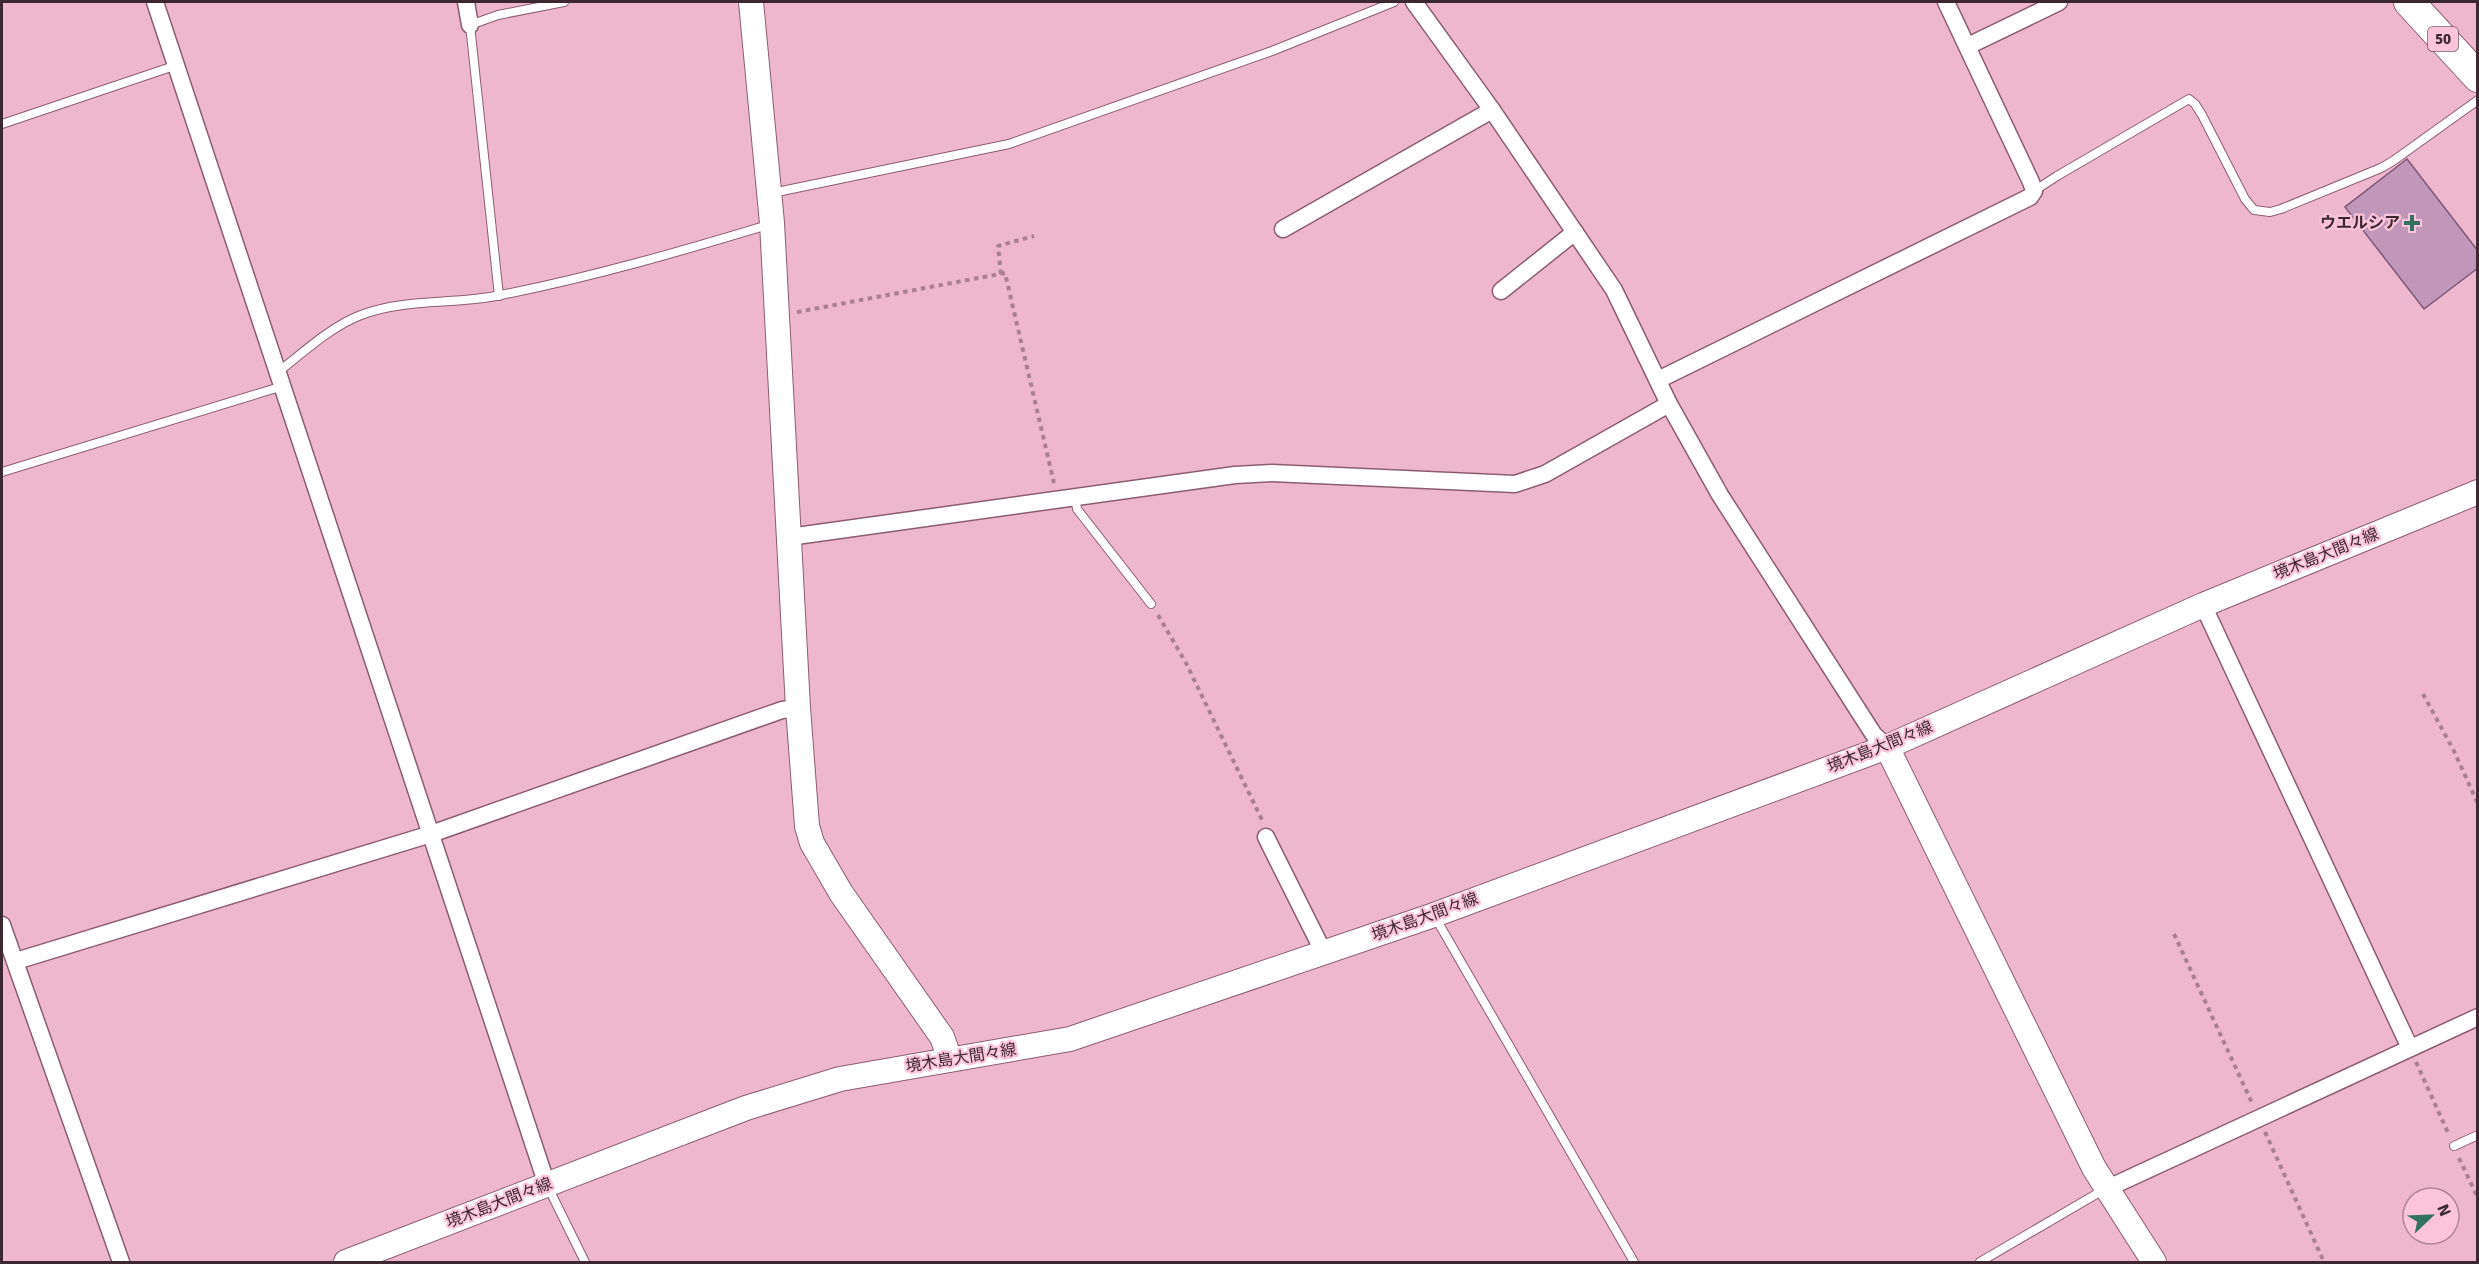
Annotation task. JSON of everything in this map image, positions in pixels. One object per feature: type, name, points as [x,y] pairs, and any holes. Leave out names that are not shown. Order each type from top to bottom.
[{"type":"highway","name":"50","points":[[2409,2],[2478,77]]},
{"type":"main road","points":[[751,2],[772,223],[804,805],[812,843],[841,893],[942,1037],[948,1060]]},
{"type":"main road","name":"境木島大間々線","points":[[346,1263],[795,1091],[840,1079],[1070,1039],[1434,915],[1887,747],[2203,605],[2478,492]]},
{"type":"main road","points":[[1887,747],[2106,1189],[2154,1263]]},
{"type":"street","points":[[155,2],[547,1185]]},
{"type":"street","points":[[466,2],[470,25]]},
{"type":"street","points":[[1414,2],[1492,110],[1626,310],[1669,404],[1720,495],[1874,735],[1887,747]]},
{"type":"street","points":[[1658,381],[2031,197],[2034,192],[1946,2]]},
{"type":"street","points":[[1968,46],[2059,2]]},
{"type":"street","points":[[1282,229],[1492,110]]},
{"type":"street","points":[[1501,291],[1575,232]]},
{"type":"street","points":[[789,537],[1066,497],[1272,472],[1515,484],[1545,474],[1669,404]]},
{"type":"street","points":[[2203,605],[2410,1048]]},
{"type":"street","points":[[16,961],[431,834],[782,710],[798,708]]},
{"type":"street","points":[[1266,837],[1323,953]]},
{"type":"street","points":[[2,925],[121,1263]]},
{"type":"street","points":[[2106,1189],[2478,1017]]},
{"type":"lane","points":[[499,296],[470,25],[498,15],[564,2]]},
{"type":"lane","points":[[770,193],[780,193],[1009,144],[1272,51],[1394,2]]},
{"type":"lane","points":[[2,124],[177,65]]},
{"type":"lane","points":[[2034,192],[2057,176],[2189,99],[2202,115],[2245,199],[2254,210],[2270,212],[2340,186],[2394,161],[2478,100]]},
{"type":"lane","points":[[2,472],[281,379],[336,327],[362,314],[401,305],[499,296],[653,259],[772,223]]},
{"type":"lane","points":[[1066,497],[1151,604]]},
{"type":"lane","points":[[1434,915],[1634,1263]]},
{"type":"lane","points":[[2454,1146],[2478,1135]]},
{"type":"lane","points":[[547,1185],[585,1263]]},
{"type":"lane","points":[[1980,1263],[2106,1189]]},
{"type":"path","points":[[1001,274],[998,246],[1034,236]]},
{"type":"path","points":[[777,316],[1005,273],[1066,497]]},
{"type":"path","points":[[1151,604],[1186,663],[1265,826],[1266,837]]},
{"type":"path","points":[[2423,694],[2454,751],[2478,804]]},
{"type":"path","points":[[2174,933],[2325,1263]]},
{"type":"path","points":[[2410,1048],[2478,1198]]},
{"type":"building","points":[[2407,159],[2478,251],[2478,268],[2424,309],[2345,207]]},
{"type":"place","name":"ウエルシア","points":[[2412,223]]}]
